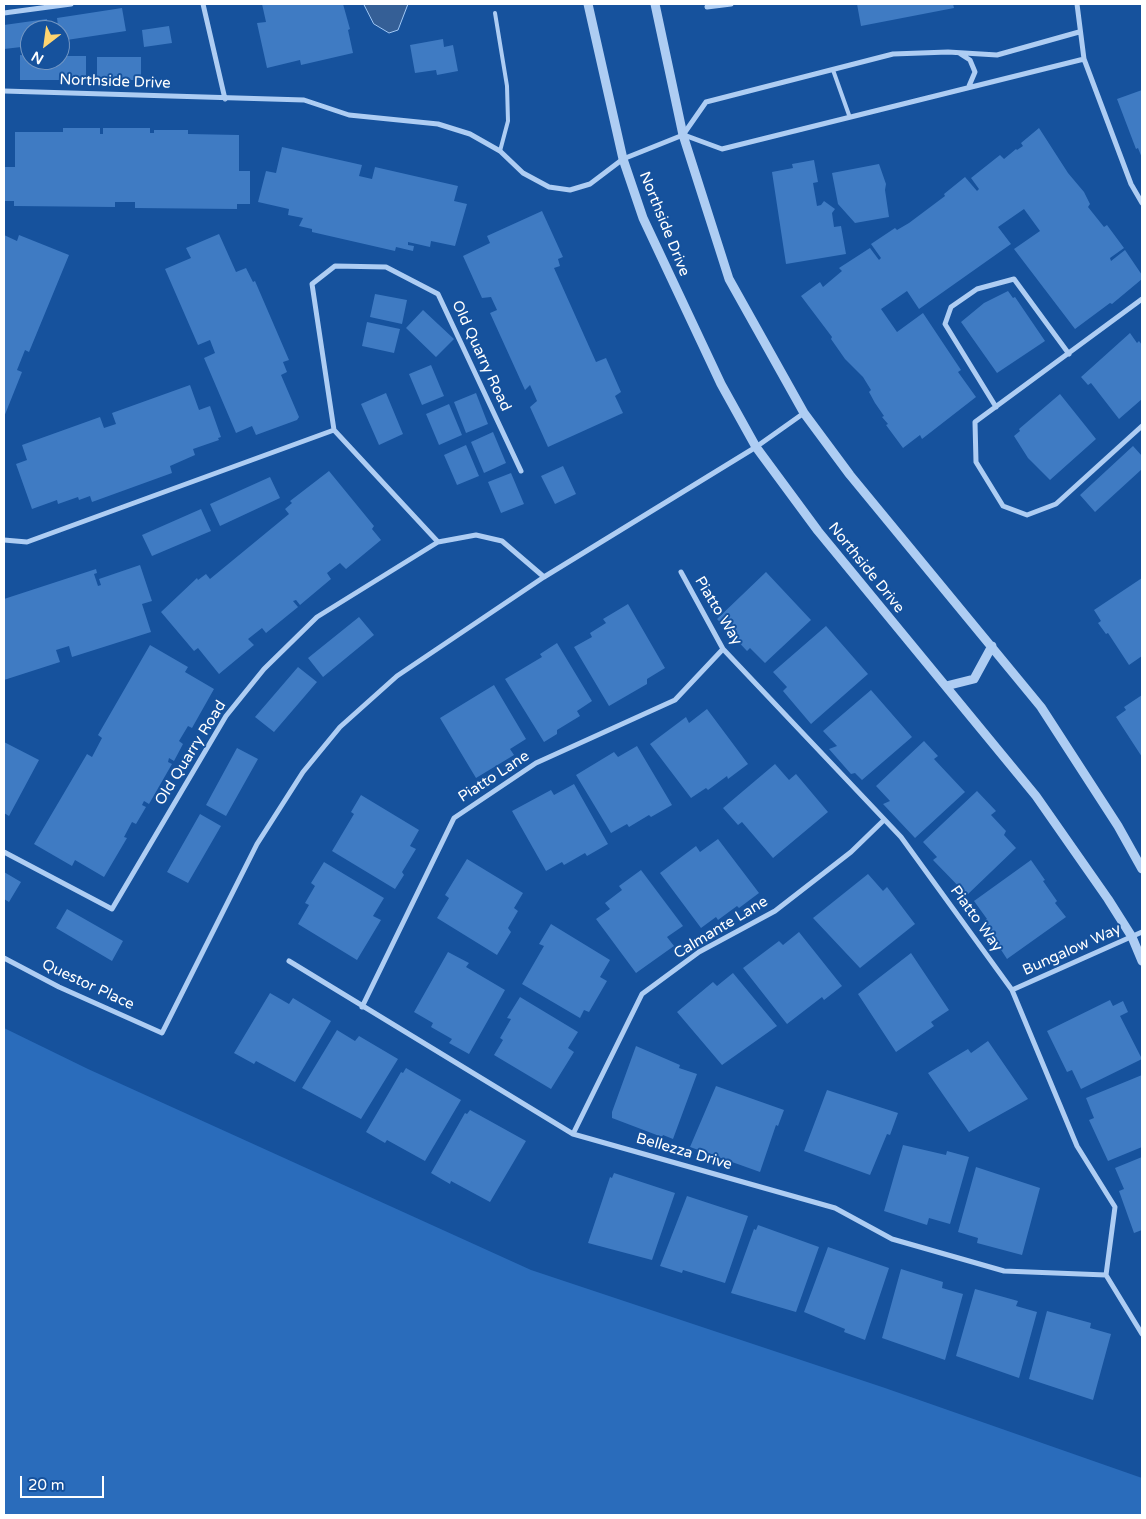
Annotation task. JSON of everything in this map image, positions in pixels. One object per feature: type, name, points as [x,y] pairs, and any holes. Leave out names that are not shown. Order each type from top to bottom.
[{"type":"street","points":[[4,13],[71,4]]},
{"type":"street","points":[[203,4],[225,99]]},
{"type":"street","name":"Northside Drive","points":[[588,4],[623,159],[643,218],[721,384],[756,446],[818,531],[1036,796],[1077,852],[1132,936],[1142,960]]},
{"type":"street","points":[[655,4],[683,134],[729,279],[804,413],[850,475],[1046,714],[1142,869]]},
{"type":"street","points":[[707,7],[730,4]]},
{"type":"street","points":[[1077,4],[1079,32],[1084,59],[1131,184],[1142,203]]},
{"type":"street","points":[[683,134],[706,102],[893,54],[957,52],[996,55],[1079,32]]},
{"type":"street","points":[[957,52],[970,60],[975,72],[969,86]]},
{"type":"street","points":[[683,134],[722,149],[849,115],[1084,59]]},
{"type":"street","name":"Northside Drive","points":[[4,91],[304,100],[349,115],[438,124],[470,134],[500,151],[523,173],[548,187],[570,190],[590,184],[623,159],[683,134]]},
{"type":"street","name":"Old Quarry Road","points":[[334,430],[312,284],[335,266],[386,267],[438,294],[521,471]]},
{"type":"street","points":[[996,406],[945,324],[951,307],[977,289],[1014,279],[1069,354]]},
{"type":"street","points":[[1142,299],[975,422],[976,462],[1003,506],[1027,515],[1056,504],[1142,426]]},
{"type":"street","points":[[544,577],[756,446],[804,413]]},
{"type":"street","points":[[4,540],[27,542],[334,430],[438,542]]},
{"type":"street","name":"Old Quarry Road","points":[[4,852],[112,909],[226,716],[264,669],[317,618],[438,542],[476,535],[502,541],[544,577]]},
{"type":"street","name":"Piatto Way","points":[[681,572],[723,649],[901,837],[1012,990],[1077,1146],[1115,1207],[1106,1275]]},
{"type":"street","name":"Questor Place","points":[[4,958],[60,987],[162,1033],[257,844],[303,772],[340,727],[397,676],[544,577]]},
{"type":"street","points":[[946,686],[974,679],[992,646]]},
{"type":"street","name":"Piatto Lane","points":[[362,1007],[454,818],[536,763],[675,700],[723,649]]},
{"type":"street","name":"Calmante Lane","points":[[573,1134],[642,994],[699,952],[775,911],[851,852],[884,820]]},
{"type":"street","name":"Bungalow Way","points":[[1012,990],[1142,932]]},
{"type":"street","name":"Bellezza Drive","points":[[289,960],[362,1007],[573,1134],[835,1208],[892,1240],[1004,1271],[1106,1275]]},
{"type":"street","points":[[1106,1275],[1142,1334]]},
{"type":"lane","points":[[495,13],[507,86],[508,120],[500,151]]},
{"type":"lane","points":[[833,70],[849,115]]},
{"type":"shaded area","points":[[364,4],[408,4],[398,30],[389,33],[374,24]]},
{"type":"shaded area","points":[[4,1028],[88,1069],[531,1270],[885,1388],[1142,1478],[1142,1515],[4,1515]]},
{"type":"building","points":[[262,4],[343,4],[350,29],[348,30],[353,53],[301,65],[300,60],[267,68],[257,23],[266,22]]},
{"type":"building","points":[[857,4],[953,4],[954,8],[861,26]]},
{"type":"building","points":[[122,8],[126,31],[70,39],[70,20],[57,20],[57,18]]},
{"type":"building","points":[[20,23],[20,47],[4,49],[4,25]]},
{"type":"building","points":[[169,26],[172,43],[144,47],[142,30]]},
{"type":"building","points":[[443,39],[444,47],[453,45],[458,71],[437,75],[436,70],[415,73],[410,45]]},
{"type":"building","points":[[70,56],[86,56],[86,80],[20,80],[20,70],[70,70]]},
{"type":"building","points":[[97,57],[141,57],[141,80],[97,80]]},
{"type":"building","points":[[1142,90],[1142,158],[1138,148],[1136,149],[1117,99]]},
{"type":"building","points":[[63,128],[100,128],[100,134],[103,134],[103,128],[150,128],[150,133],[154,133],[154,130],[188,130],[188,134],[239,135],[239,171],[250,171],[250,204],[237,204],[237,209],[135,208],[135,202],[115,202],[115,207],[14,206],[14,201],[4,201],[4,167],[15,167],[15,132],[63,132]]},
{"type":"building","points":[[1039,128],[1068,173],[1084,192],[1090,204],[1088,207],[1104,227],[1107,225],[1124,248],[1110,258],[1111,261],[1125,250],[1142,275],[1142,279],[1112,304],[1110,303],[1075,329],[1014,249],[1040,231],[1024,209],[998,227],[1011,244],[919,309],[907,291],[881,309],[897,332],[923,313],[961,370],[958,372],[976,397],[922,439],[920,435],[903,448],[886,425],[888,424],[882,417],[884,416],[869,392],[871,390],[863,377],[845,359],[831,339],[832,337],[801,296],[820,282],[823,287],[842,271],[839,268],[870,248],[879,260],[881,258],[871,244],[895,228],[897,230],[909,223],[945,196],[944,194],[965,177],[977,191],[979,189],[971,178],[1000,155],[1004,159],[1023,146],[1021,143]]},
{"type":"building","points":[[282,147],[362,165],[359,176],[372,179],[375,167],[458,186],[454,201],[467,204],[455,246],[431,241],[430,247],[408,242],[408,245],[414,246],[413,251],[396,247],[395,251],[312,232],[312,229],[299,226],[303,218],[288,215],[289,209],[258,202],[266,171],[276,173]]},
{"type":"building","points":[[814,160],[818,182],[813,183],[817,206],[821,205],[824,201],[835,209],[832,213],[834,227],[841,226],[846,254],[786,264],[772,172],[793,168],[792,164]]},
{"type":"building","points":[[879,164],[886,184],[885,190],[889,217],[855,223],[838,204],[832,173]]},
{"type":"building","points":[[542,211],[563,257],[558,259],[560,266],[554,268],[596,362],[606,358],[621,392],[615,396],[623,413],[548,447],[530,407],[537,401],[530,385],[525,390],[490,313],[497,310],[491,297],[482,298],[463,256],[490,243],[487,236]]},
{"type":"building","points":[[219,234],[236,272],[246,268],[253,282],[255,281],[289,360],[283,362],[287,372],[281,375],[299,417],[297,420],[256,435],[252,426],[236,433],[204,358],[215,353],[210,340],[198,345],[165,269],[191,258],[186,248]]},
{"type":"building","points":[[4,235],[17,241],[19,235],[69,255],[29,352],[25,350],[17,370],[22,372],[4,417]]},
{"type":"building","points":[[1008,291],[1013,298],[1015,297],[1045,341],[997,373],[961,322],[984,303]]},
{"type":"building","points":[[375,294],[407,300],[402,324],[370,317]]},
{"type":"building","points":[[423,310],[454,339],[436,357],[406,328]]},
{"type":"building","points":[[367,322],[400,329],[394,353],[362,346]]},
{"type":"building","points":[[1130,333],[1137,343],[1139,341],[1142,345],[1142,399],[1119,419],[1091,383],[1088,385],[1081,377]]},
{"type":"building","points":[[431,365],[444,396],[422,405],[409,374]]},
{"type":"building","points":[[190,385],[199,410],[210,406],[221,437],[218,438],[219,440],[193,449],[195,455],[170,466],[172,473],[92,502],[90,496],[79,500],[78,497],[58,504],[57,500],[32,509],[16,464],[27,460],[22,445],[100,417],[104,428],[116,424],[112,413]]},
{"type":"building","points":[[386,393],[403,434],[379,445],[361,404]]},
{"type":"building","points":[[476,393],[488,424],[466,433],[454,402]]},
{"type":"building","points":[[1060,394],[1096,439],[1050,480],[1028,458],[1014,436],[1020,431],[1019,429]]},
{"type":"building","points":[[449,404],[462,435],[439,445],[426,414]]},
{"type":"building","points":[[493,432],[506,463],[484,473],[471,442]]},
{"type":"building","points":[[466,445],[479,476],[457,485],[444,455]]},
{"type":"building","points":[[1133,446],[1142,456],[1142,469],[1095,512],[1080,495]]},
{"type":"building","points":[[563,466],[576,494],[555,504],[541,476]]},
{"type":"building","points":[[329,471],[374,526],[372,529],[381,540],[346,569],[340,563],[327,573],[331,579],[300,605],[296,600],[293,601],[298,607],[266,633],[262,628],[248,639],[254,645],[219,674],[198,648],[194,651],[161,612],[197,578],[198,580],[206,574],[210,579],[289,514],[285,509],[292,503],[290,501]]},
{"type":"building","points":[[511,473],[524,504],[501,513],[488,482]]},
{"type":"building","points":[[270,477],[280,498],[220,526],[210,504]]},
{"type":"building","points":[[201,509],[211,531],[152,556],[142,535]]},
{"type":"building","points":[[140,565],[152,601],[142,604],[151,632],[72,657],[69,646],[56,650],[60,662],[4,680],[4,599],[96,569],[97,573],[94,574],[98,586],[101,585],[99,579]]},
{"type":"building","points":[[766,572],[811,620],[765,663],[750,648],[747,651],[717,619]]},
{"type":"building","points":[[1142,578],[1142,656],[1129,665],[1108,633],[1106,634],[1098,623],[1101,621],[1094,610]]},
{"type":"building","points":[[628,604],[665,668],[647,679],[647,684],[609,706],[574,647],[592,637],[590,633],[606,623],[603,619]]},
{"type":"building","points":[[359,617],[374,635],[323,677],[308,658]]},
{"type":"building","points":[[826,626],[868,674],[811,724],[783,691],[787,687],[773,672]]},
{"type":"building","points":[[557,643],[592,701],[577,711],[580,716],[557,730],[557,734],[544,742],[505,679],[542,657],[540,654]]},
{"type":"building","points":[[150,645],[188,667],[185,672],[214,689],[192,728],[188,726],[179,741],[183,744],[174,761],[169,758],[168,762],[172,764],[149,804],[144,801],[142,805],[146,807],[136,824],[132,822],[124,837],[127,838],[104,877],[75,860],[72,866],[34,844],[87,754],[92,757],[102,738],[98,735]]},
{"type":"building","points":[[298,667],[317,682],[274,732],[255,717]]},
{"type":"building","points":[[494,685],[526,739],[510,749],[514,755],[476,778],[440,718]]},
{"type":"building","points":[[871,690],[912,737],[862,780],[855,773],[851,774],[829,749],[837,746],[823,731]]},
{"type":"building","points":[[1142,695],[1142,757],[1116,717],[1126,710],[1124,707]]},
{"type":"building","points":[[707,709],[748,764],[728,779],[727,776],[708,790],[706,788],[691,798],[650,744],[686,717],[689,723]]},
{"type":"building","points":[[924,741],[938,756],[934,759],[965,792],[915,838],[883,804],[890,801],[876,786]]},
{"type":"building","points":[[4,742],[39,760],[9,816],[4,813]]},
{"type":"building","points":[[637,746],[672,805],[651,817],[649,815],[629,827],[627,824],[611,833],[576,775],[614,752],[618,757]]},
{"type":"building","points":[[237,748],[258,759],[226,816],[206,805]]},
{"type":"building","points":[[775,764],[789,780],[796,774],[828,812],[773,858],[742,822],[738,825],[723,808]]},
{"type":"building","points":[[574,784],[608,844],[587,856],[585,853],[564,865],[562,862],[546,871],[512,811],[551,790],[554,795]]},
{"type":"building","points":[[977,791],[996,811],[991,815],[1006,831],[1004,835],[1016,848],[967,895],[933,860],[937,857],[923,842]]},
{"type":"building","points":[[361,795],[419,830],[410,846],[416,849],[402,872],[404,875],[395,889],[332,851],[354,814],[351,812]]},
{"type":"building","points":[[200,814],[221,826],[188,883],[167,872]]},
{"type":"building","points":[[718,839],[759,893],[739,908],[737,906],[718,920],[716,917],[701,928],[660,873],[696,846],[700,852]]},
{"type":"building","points":[[467,859],[523,893],[514,908],[518,911],[508,928],[511,932],[497,955],[437,918],[449,898],[445,895]]},
{"type":"building","points":[[1031,860],[1057,901],[1055,903],[1066,917],[1007,959],[983,922],[987,919],[974,901]]},
{"type":"building","points":[[324,862],[384,898],[373,916],[381,920],[357,960],[298,924],[309,905],[305,903],[315,886],[311,883]]},
{"type":"building","points":[[641,870],[683,926],[667,937],[674,946],[636,973],[596,919],[610,909],[605,903],[622,890],[619,886]]},
{"type":"building","points":[[4,872],[21,882],[9,902],[4,899]]},
{"type":"building","points":[[868,874],[883,891],[887,887],[915,924],[860,968],[813,918]]},
{"type":"building","points":[[67,909],[123,941],[112,961],[56,928]]},
{"type":"building","points":[[551,924],[610,960],[600,977],[607,981],[589,1012],[584,1010],[580,1018],[522,984],[544,946],[539,944]]},
{"type":"building","points":[[799,932],[842,986],[824,1000],[822,997],[787,1024],[743,968],[779,941],[783,945]]},
{"type":"building","points":[[448,952],[469,963],[466,967],[505,990],[469,1054],[449,1043],[452,1039],[431,1027],[433,1023],[414,1012]]},
{"type":"building","points":[[911,953],[949,1010],[931,1022],[934,1026],[896,1052],[858,994]]},
{"type":"building","points":[[733,973],[777,1026],[722,1065],[677,1012],[713,982],[717,986]]},
{"type":"building","points":[[270,993],[289,1004],[293,998],[331,1021],[295,1082],[256,1061],[254,1064],[234,1053]]},
{"type":"building","points":[[520,997],[578,1032],[568,1048],[574,1052],[551,1089],[494,1055],[503,1040],[500,1038],[511,1019],[507,1018]]},
{"type":"building","points":[[1110,1000],[1113,1006],[1123,1001],[1128,1012],[1120,1016],[1142,1059],[1081,1089],[1072,1070],[1067,1072],[1047,1031]]},
{"type":"building","points":[[337,1030],[355,1041],[359,1036],[398,1059],[361,1119],[302,1088]]},
{"type":"building","points":[[988,1041],[1028,1099],[969,1132],[928,1073],[968,1049],[971,1053]]},
{"type":"building","points":[[636,1046],[680,1065],[679,1068],[697,1074],[673,1139],[663,1135],[662,1137],[612,1118],[612,1112]]},
{"type":"building","points":[[406,1068],[461,1100],[425,1161],[387,1140],[385,1143],[366,1132],[401,1072],[403,1073]]},
{"type":"building","points":[[1142,1075],[1142,1147],[1108,1161],[1089,1120],[1094,1118],[1086,1098]]},
{"type":"building","points":[[716,1086],[784,1110],[778,1126],[776,1125],[760,1172],[690,1147]]},
{"type":"building","points":[[827,1090],[898,1113],[890,1135],[887,1134],[870,1175],[804,1151]]},
{"type":"building","points":[[470,1110],[526,1141],[490,1202],[451,1181],[450,1184],[431,1173],[465,1113],[467,1114]]},
{"type":"building","points":[[903,1145],[946,1155],[947,1151],[969,1157],[950,1224],[929,1218],[927,1225],[884,1211]]},
{"type":"building","points":[[1142,1157],[1142,1230],[1134,1233],[1119,1191],[1124,1189],[1115,1168]]},
{"type":"building","points":[[976,1167],[1040,1188],[1022,1255],[977,1243],[978,1238],[958,1232]]},
{"type":"building","points":[[614,1173],[675,1193],[652,1260],[588,1243],[610,1177],[612,1178]]},
{"type":"building","points":[[687,1196],[748,1216],[725,1283],[683,1270],[682,1273],[660,1266]]},
{"type":"building","points":[[758,1225],[819,1247],[796,1312],[731,1293],[754,1229],[756,1230]]},
{"type":"building","points":[[828,1247],[889,1268],[865,1340],[844,1332],[845,1329],[804,1312]]},
{"type":"building","points":[[901,1269],[943,1282],[942,1288],[963,1294],[945,1360],[882,1338]]},
{"type":"building","points":[[975,1289],[1018,1301],[1016,1306],[1037,1312],[1019,1378],[956,1356]]},
{"type":"building","points":[[1047,1311],[1091,1323],[1090,1328],[1111,1334],[1093,1400],[1029,1379]]}]
